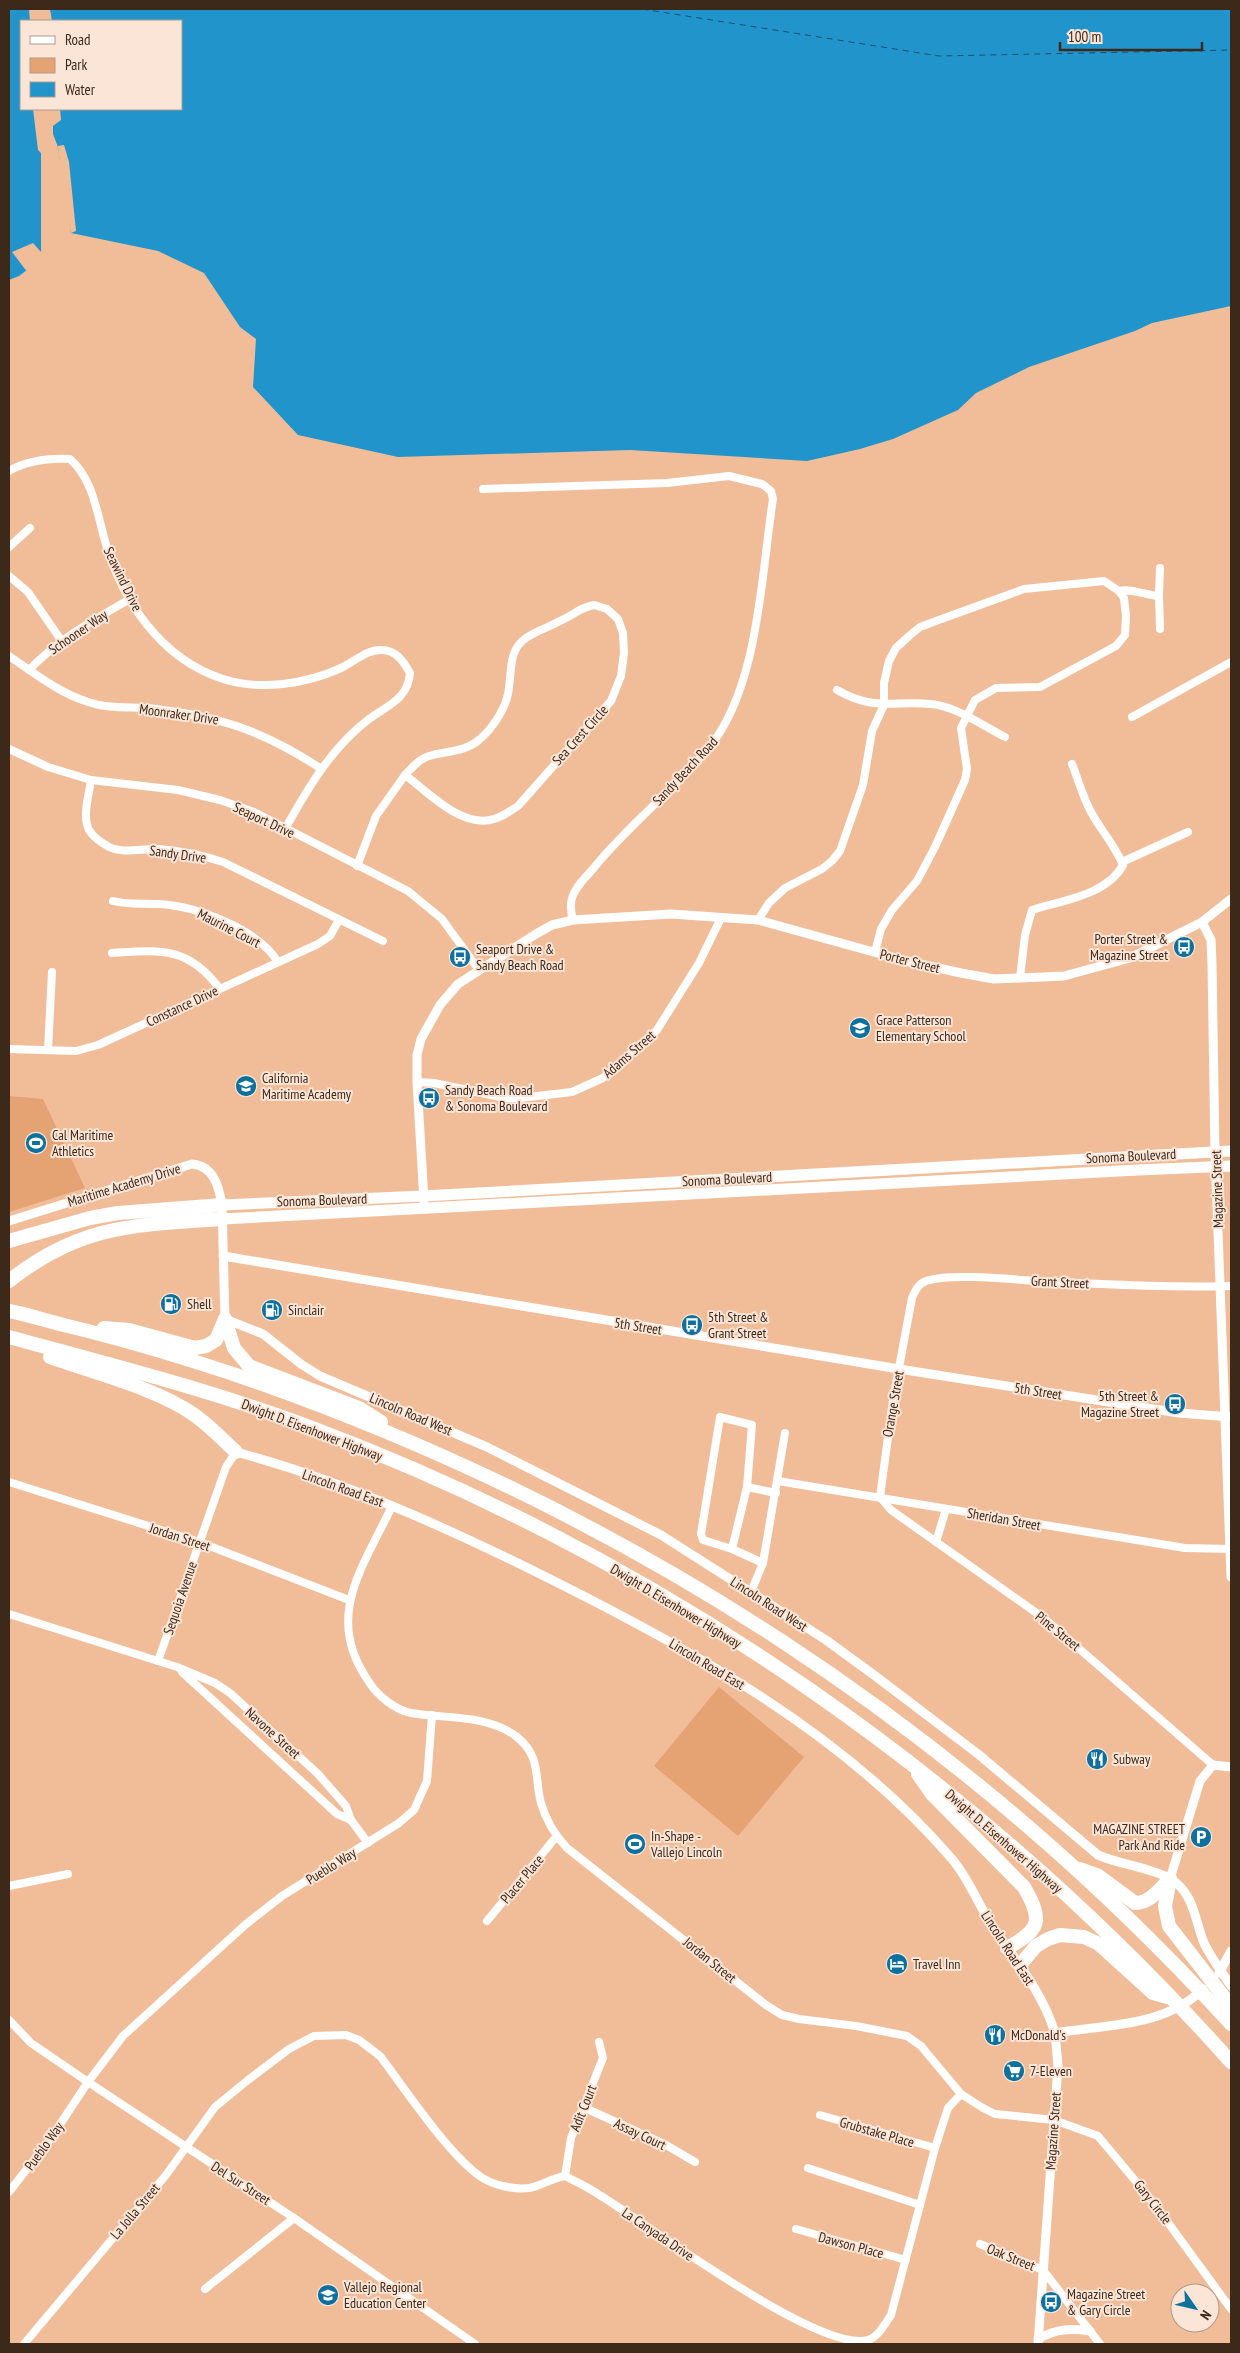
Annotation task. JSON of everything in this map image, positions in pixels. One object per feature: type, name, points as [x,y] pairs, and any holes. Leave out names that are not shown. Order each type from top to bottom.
[{"type":"highway","points":[[9,1241],[90,1218],[118,1213],[222,1205]]},
{"type":"highway","points":[[9,1281],[36,1262],[76,1240],[94,1234],[138,1225],[223,1220]]},
{"type":"highway","name":"Dwight D. Eisenhower Highway","points":[[9,1311],[132,1342],[213,1366],[295,1394],[412,1441],[488,1475],[592,1528],[744,1616],[848,1685],[915,1735],[1006,1808],[1074,1866],[1164,1953],[1231,2024]]},
{"type":"highway","points":[[66,1326],[129,1330],[198,1348],[209,1345],[216,1340],[225,1319]]},
{"type":"highway","points":[[225,1319],[234,1348],[249,1366],[359,1408],[412,1441]]},
{"type":"highway","points":[[9,1338],[44,1355],[156,1395],[178,1405],[212,1429],[236,1452]]},
{"type":"highway","name":"Dwight D. Eisenhower Highway","points":[[9,1338],[258,1408],[372,1451],[545,1531],[698,1617],[839,1710],[909,1761],[1005,1839],[1110,1935],[1176,2000],[1231,2062]]},
{"type":"highway","points":[[909,1761],[932,1794],[1024,1887],[1033,1902],[1036,1913],[1035,1927],[1027,1938],[1007,1948]]},
{"type":"highway","points":[[1074,1866],[1097,1875],[1135,1903],[1145,1902],[1170,1879]]},
{"type":"highway","points":[[1170,1879],[1165,1906],[1169,1926],[1231,2006]]},
{"type":"highway","points":[[1020,1965],[1036,1946],[1048,1939],[1066,1935],[1084,1937],[1100,1944],[1153,1993],[1176,2000]]},
{"type":"main road","name":"Sonoma Boulevard","points":[[222,1205],[423,1196],[1231,1151]]},
{"type":"main road","name":"Sonoma Boulevard","points":[[223,1220],[1231,1166]]},
{"type":"street","name":"Seawind Drive","points":[[9,471],[32,461],[52,458],[70,458],[79,466],[93,496],[113,566],[130,599],[147,625],[172,652],[202,670],[224,679],[255,685],[290,683],[334,671],[364,654],[382,650],[394,654],[404,661],[410,673],[406,692],[394,703],[358,728],[320,768],[285,829]]},
{"type":"street","name":"Sandy Beach Road","points":[[483,489],[666,483],[728,476],[762,484],[771,491],[773,499],[751,651],[744,679],[727,721],[717,738],[696,763],[608,850],[578,886],[572,897],[571,910],[573,920]]},
{"type":"street","points":[[9,547],[30,528]]},
{"type":"street","points":[[1160,568],[1160,629]]},
{"type":"street","points":[[9,576],[28,592],[61,640]]},
{"type":"street","points":[[758,920],[769,903],[785,888],[822,869],[840,851],[864,785],[872,730],[884,705],[884,683],[889,660],[896,648],[920,627],[1024,589],[1104,582],[1119,591],[1124,598],[1126,616],[1125,635],[1116,646],[1040,687],[996,688],[974,700],[961,728],[967,769],[965,780],[935,848],[917,881],[892,910],[881,929],[874,952]]},
{"type":"street","points":[[1119,591],[1129,589],[1141,594],[1159,596]]},
{"type":"street","name":"Schooner Way","points":[[29,670],[49,649],[61,640],[130,599]]},
{"type":"street","name":"Sea Crest Circle","points":[[357,866],[376,816],[405,775],[418,762],[428,756],[469,746],[479,740],[491,727],[507,700],[512,659],[517,647],[525,638],[563,620],[579,609],[587,607],[594,606],[607,609],[618,619],[623,633],[624,653],[621,676],[611,700],[518,806],[503,816],[489,821],[477,820],[463,816],[448,807],[405,775]]},
{"type":"street","name":"Moonraker Drive","points":[[9,656],[60,691],[94,704],[123,708],[158,709],[223,720],[276,742],[320,768]]},
{"type":"street","points":[[1132,717],[1231,662]]},
{"type":"street","points":[[837,690],[854,700],[884,705],[932,704],[966,717],[1005,737]]},
{"type":"street","name":"Seaport Drive","points":[[9,749],[48,767],[91,780],[199,794],[254,812],[408,892],[427,906],[452,930],[479,970]]},
{"type":"street","points":[[1020,978],[1025,935],[1032,910],[1098,889],[1117,877],[1123,865],[1116,847],[1103,833],[1089,808],[1072,764]]},
{"type":"street","name":"Sandy Drive","points":[[91,780],[86,815],[88,829],[96,838],[110,847],[121,850],[157,849],[207,857],[244,872],[339,920]]},
{"type":"street","points":[[1122,862],[1188,832]]},
{"type":"street","name":"Porter Street","points":[[573,920],[670,914],[758,920],[961,974],[994,979],[1064,976],[1087,972],[1130,958],[1202,922],[1231,899]]},
{"type":"street","name":"Maurine Court","points":[[113,901],[126,904],[159,904],[201,912],[262,942],[278,962]]},
{"type":"street","name":"Adams Street","points":[[417,1082],[434,1083],[497,1097],[520,1098],[572,1092],[603,1078],[658,1030],[699,963],[721,918]]},
{"type":"street","points":[[339,920],[383,942]]},
{"type":"street","name":"Constance Drive","points":[[9,1049],[76,1052],[98,1045],[318,944],[330,936],[339,920]]},
{"type":"street","points":[[424,1210],[417,1082],[417,1055],[421,1039],[444,998],[458,984],[552,925],[573,920]]},
{"type":"street","name":"Magazine Street","points":[[1202,922],[1211,940],[1215,1152],[1220,1286],[1228,1418],[1231,1577]]},
{"type":"street","points":[[112,953],[159,950],[178,956],[198,965],[207,972],[219,988]]},
{"type":"street","points":[[48,1050],[52,972]]},
{"type":"street","name":"Maritime Academy Drive","points":[[9,1221],[192,1164],[202,1166],[212,1174],[219,1187],[222,1205],[225,1319]]},
{"type":"street","name":"5th Street","points":[[223,1256],[899,1369],[1179,1413],[1228,1418]]},
{"type":"street","name":"Grant Street","points":[[909,1312],[917,1288],[924,1282],[938,1278],[997,1279],[1147,1287],[1231,1286]]},
{"type":"street","name":"Orange Street","points":[[880,1497],[909,1312]]},
{"type":"street","name":"Lincoln Road West","points":[[225,1319],[263,1334],[301,1364],[320,1376],[448,1430],[588,1496],[661,1535],[826,1640],[927,1715],[1098,1854],[1170,1879],[1180,1886],[1191,1902],[1204,1943],[1231,1986]]},
{"type":"street","points":[[732,1549],[747,1487],[752,1425],[720,1417],[701,1534],[703,1540],[732,1549],[763,1563]]},
{"type":"street","points":[[751,1592],[763,1563],[785,1433]]},
{"type":"street","name":"Lincoln Road East","points":[[236,1452],[270,1461],[392,1506],[473,1541],[614,1611],[764,1698],[854,1762],[885,1789],[930,1834],[965,1876],[989,1921],[1020,1965],[1046,2007],[1055,2033]]},
{"type":"street","name":"Sequoia Avenue","points":[[158,1661],[226,1467],[236,1452]]},
{"type":"street","name":"Sheridan Street","points":[[778,1481],[1185,1548],[1231,1549]]},
{"type":"street","name":"Jordan Street","points":[[9,1482],[199,1542],[349,1600]]},
{"type":"street","points":[[747,1487],[776,1493]]},
{"type":"street","name":"Pine Street","points":[[880,1497],[891,1510],[1046,1619],[1213,1765]]},
{"type":"street","points":[[392,1506],[349,1600],[346,1626],[356,1664],[371,1686],[384,1699],[408,1712],[432,1715]]},
{"type":"street","points":[[936,1542],[946,1509]]},
{"type":"street","name":"Navone Street","points":[[9,1614],[177,1667],[215,1683],[230,1693],[318,1774],[346,1806],[351,1820],[368,1843]]},
{"type":"street","name":"Navone Street","points":[[177,1667],[337,1814],[351,1820]]},
{"type":"street","name":"Jordan Street","points":[[432,1715],[487,1723],[506,1731],[521,1741],[534,1760],[538,1776],[540,1801],[550,1828],[556,1837],[567,1848],[766,2005],[782,2015],[798,2020],[856,2026],[907,2036],[921,2046],[961,2094],[995,2114],[1054,2120]]},
{"type":"street","name":"Pueblo Way","points":[[9,2192],[51,2138],[88,2082],[123,2036],[245,1925],[282,1896],[399,1823],[414,1810],[421,1798],[427,1780],[432,1715]]},
{"type":"street","points":[[1170,1879],[1200,1781],[1213,1765],[1231,1767]]},
{"type":"street","name":"Placer Place","points":[[486,1922],[556,1837]]},
{"type":"street","points":[[9,1886],[68,1874]]},
{"type":"street","points":[[1055,2033],[1144,2020],[1189,2001],[1218,1974],[1231,1951]]},
{"type":"street","name":"Del Sur Street","points":[[9,2020],[31,2043],[294,2218],[475,2344]]},
{"type":"street","name":"Magazine Street","points":[[1038,2341],[1058,2066],[1055,2033]]},
{"type":"street","name":"La Jolla Street","points":[[24,2344],[162,2180],[215,2107],[248,2080],[304,2040],[325,2034],[346,2035],[359,2040],[380,2056],[444,2140],[471,2169],[483,2178],[499,2185],[529,2188],[565,2176]]},
{"type":"street","name":"Adit Court","points":[[565,2176],[571,2138],[603,2058],[599,2042]]},
{"type":"street","name":"La Canyada Drive","points":[[565,2176],[601,2195],[758,2302],[790,2320],[840,2339],[868,2340],[880,2332],[891,2315],[935,2148],[948,2108],[961,2094]]},
{"type":"street","name":"Assay Court","points":[[583,2107],[666,2145],[695,2162]]},
{"type":"street","name":"Grubstake Place","points":[[820,2115],[935,2148]]},
{"type":"street","name":"Gary Circle","points":[[1054,2120],[1086,2130],[1098,2136],[1109,2147],[1154,2202],[1231,2309]]},
{"type":"street","points":[[808,2168],[920,2205]]},
{"type":"street","points":[[206,2289],[294,2218]]},
{"type":"street","name":"Dawson Place","points":[[796,2229],[906,2260]]},
{"type":"street","name":"Oak Street","points":[[980,2244],[1043,2270]]},
{"type":"street","points":[[1043,2270],[1100,2344]]},
{"type":"street","points":[[1038,2341],[1053,2331],[1072,2329],[1090,2331]]},
{"type":"green space","name":"Cal Maritime Athletics","points":[[9,1096],[43,1099],[85,1188],[9,1212]]},
{"type":"green space","points":[[719,1687],[804,1757],[738,1836],[654,1766]]},
{"type":"water","points":[[9,9],[29,9],[30,20],[20,20],[20,110],[37,110],[40,150],[48,152],[50,253],[19,276],[9,280]]},
{"type":"water","points":[[50,9],[1231,9],[1231,306],[1152,323],[1135,331],[1029,367],[976,393],[958,410],[893,439],[860,449],[807,461],[630,450],[398,457],[298,435],[253,387],[256,339],[240,327],[204,273],[158,251],[71,233],[58,147],[53,134],[53,126],[61,120],[60,110],[182,110],[182,20],[52,20]]},
{"type":"pier","points":[[33,110],[40,110],[43,148],[47,149],[51,154],[52,217],[50,256],[44,261],[43,259],[28,273],[12,252],[33,243],[41,252],[41,153],[38,150]]},
{"type":"pier","points":[[64,145],[69,162],[76,231],[71,233],[64,198],[58,146]]},
{"type":"ferry route","points":[[642,9],[939,56],[1231,50]]},
{"type":"place","name":"Porter Street & Magazine Street","points":[[1184,947]]},
{"type":"place","name":"Seaport Drive & Sandy Beach Road","points":[[460,957]]},
{"type":"place","name":"Grace Patterson Elementary School","points":[[860,1028]]},
{"type":"place","name":"California Maritime Academy","points":[[246,1086]]},
{"type":"place","name":"Sandy Beach Road & Sonoma Boulevard","points":[[429,1098]]},
{"type":"place","name":"Cal Maritime Athletics","points":[[36,1143]]},
{"type":"place","name":"Shell","points":[[171,1304]]},
{"type":"place","name":"Sinclair","points":[[272,1310]]},
{"type":"place","name":"5th Street & Grant Street","points":[[692,1325]]},
{"type":"place","name":"5th Street & Magazine Street","points":[[1175,1404]]},
{"type":"place","name":"Subway","points":[[1097,1759]]},
{"type":"place","name":"MAGAZINE STREET Park And Ride","points":[[1201,1837]]},
{"type":"place","name":"In-Shape - Vallejo Lincoln","points":[[635,1844]]},
{"type":"place","name":"Travel Inn","points":[[897,1964]]},
{"type":"place","name":"McDonald's","points":[[995,2035]]},
{"type":"place","name":"7-Eleven","points":[[1014,2071]]},
{"type":"place","name":"Vallejo Regional Education Center","points":[[328,2295]]},
{"type":"place","name":"Magazine Street & Gary Circle","points":[[1051,2302]]}]
